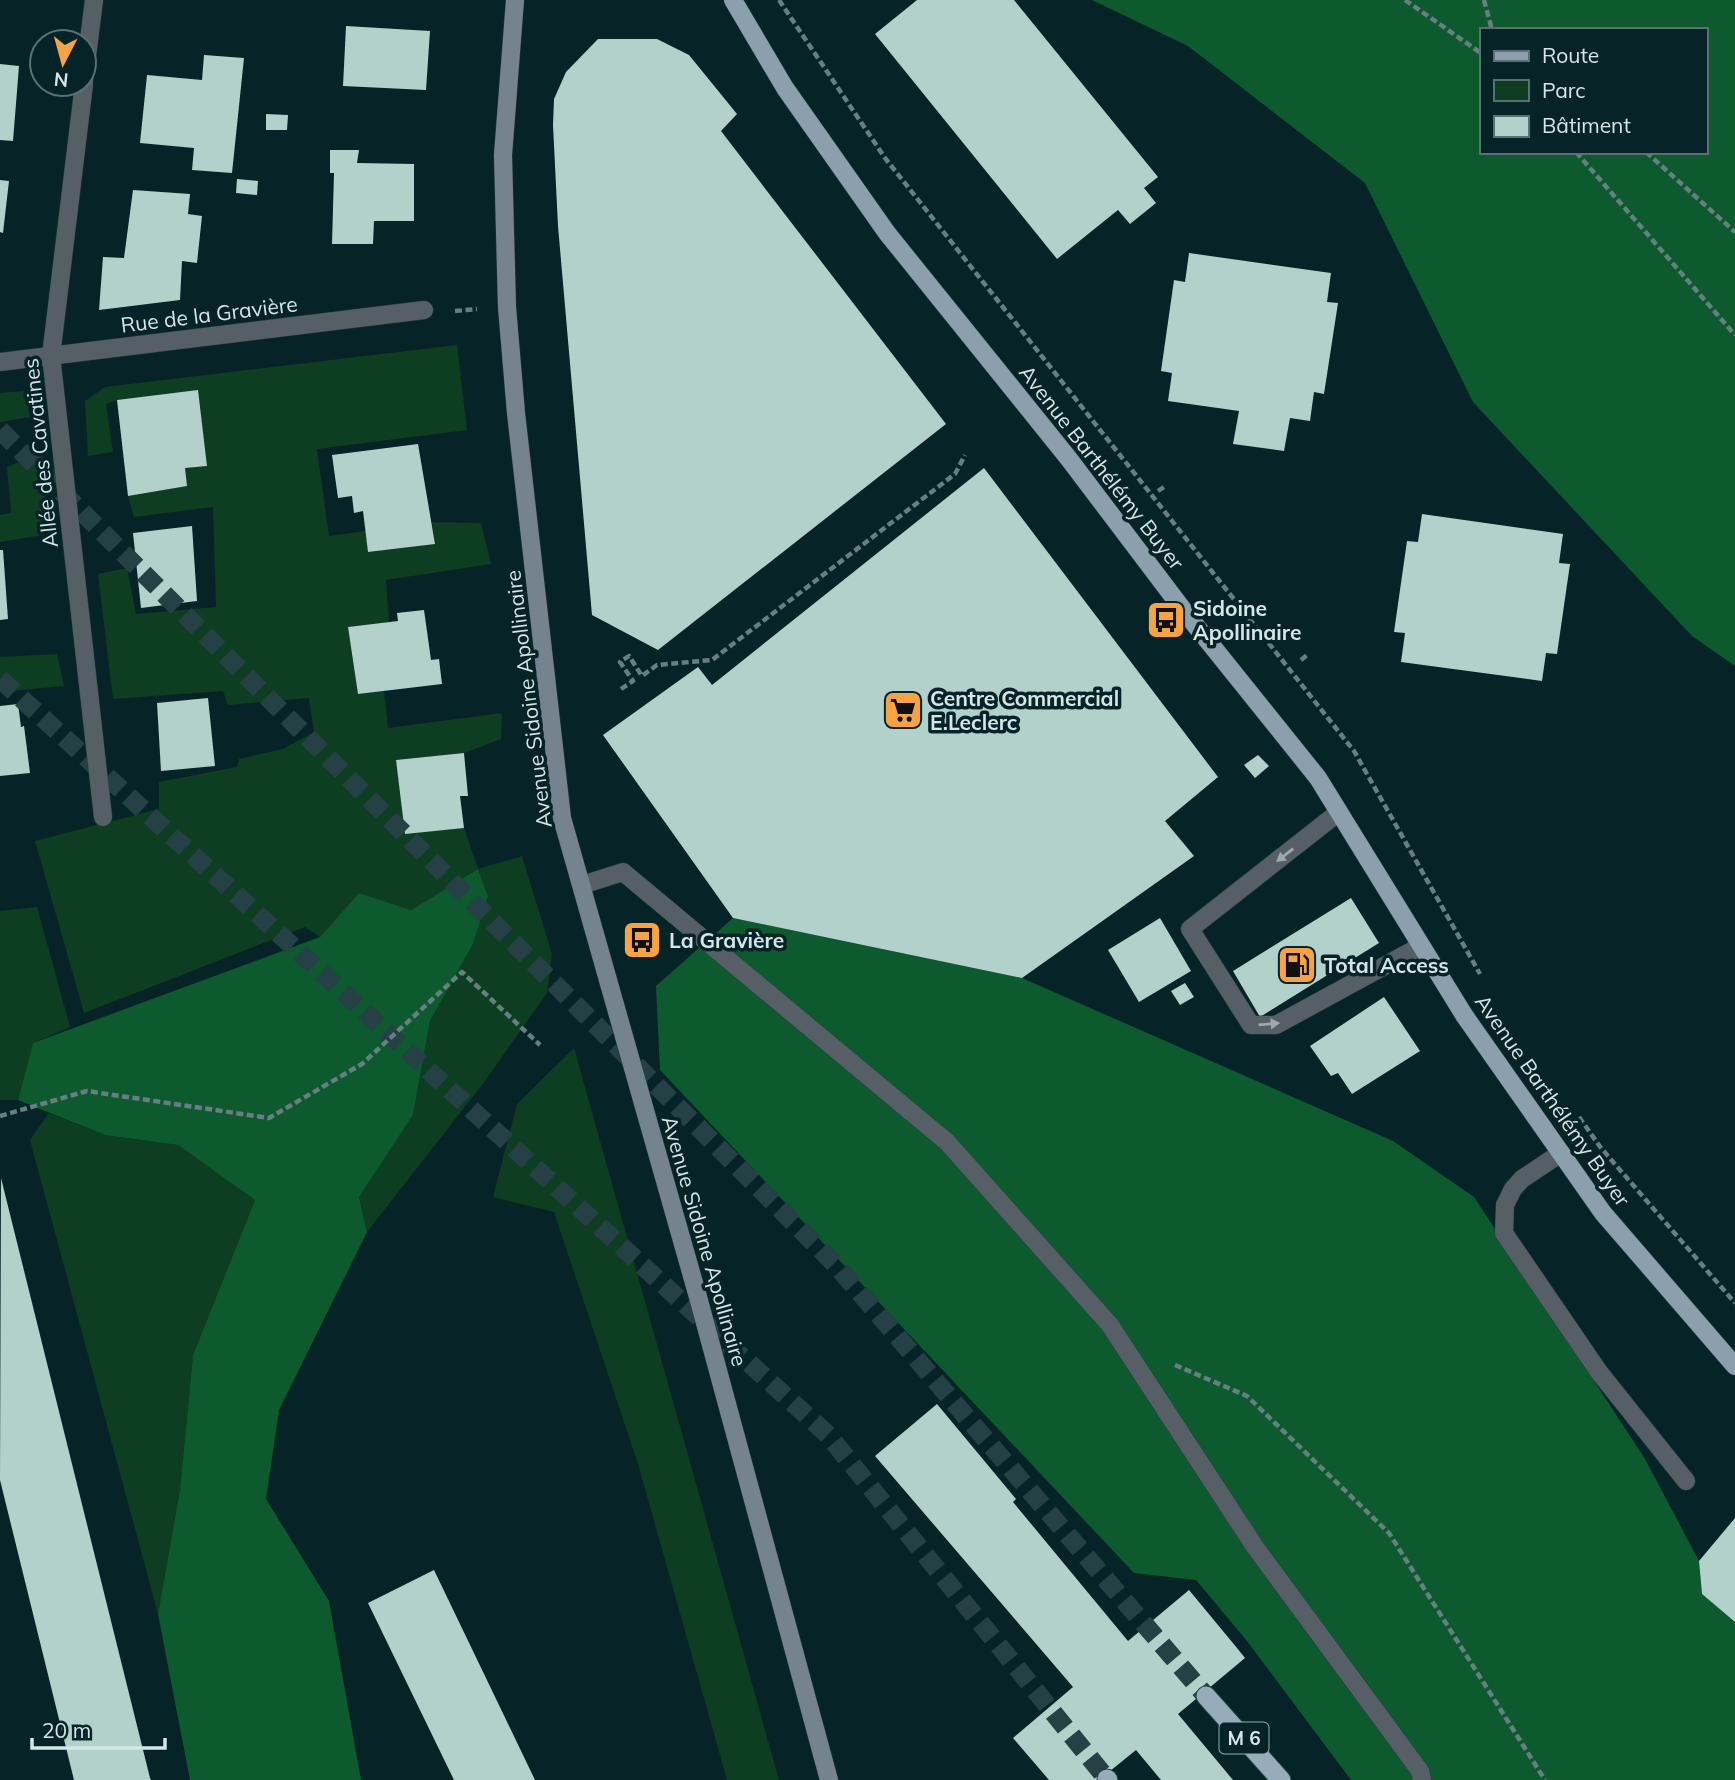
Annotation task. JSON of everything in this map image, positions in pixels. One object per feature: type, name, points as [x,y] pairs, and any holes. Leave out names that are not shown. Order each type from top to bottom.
[{"type":"highway","name":"M 6","points":[[1206,1696],[1281,1780]]},
{"type":"main road","name":"Avenue Sidoine Apollinaire","points":[[515,0],[503,155],[507,307],[516,413],[562,818],[829,1780]]},
{"type":"main road","name":"Avenue Barthélémy Buyer","points":[[733,0],[785,88],[887,233],[1069,459],[1184,611],[1318,778],[1464,1015],[1603,1213],[1735,1366]]},
{"type":"street","name":"Allée des Cavatines","points":[[91,28],[94,0]]},
{"type":"street","name":"Allée des Cavatines","points":[[82,98],[51,356],[103,817]]},
{"type":"street","name":"Rue de la Gravière","points":[[0,362],[424,310]]},
{"type":"street","points":[[1339,812],[1190,929],[1251,1025],[1276,1025],[1422,946]]},
{"type":"street","points":[[582,885],[623,872],[947,1142],[1110,1325],[1255,1547],[1420,1771],[1422,1780]]},
{"type":"street","points":[[1560,1153],[1522,1178],[1513,1189],[1505,1205],[1503,1233],[1599,1372],[1686,1481]]},
{"type":"path","points":[[1405,0],[1480,52]]},
{"type":"path","points":[[1483,0],[1491,28]]},
{"type":"path","points":[[1578,154],[1735,335]]},
{"type":"path","points":[[1648,154],[1735,232]]},
{"type":"path","points":[[621,689],[633,681],[620,662],[629,656],[642,676],[657,665],[712,660],[955,474],[965,454]]},
{"type":"path","points":[[1158,491],[1164,487]]},
{"type":"path","points":[[1301,660],[1307,655]]},
{"type":"path","points":[[0,1116],[87,1091],[269,1118],[362,1064],[462,972],[540,1045]]},
{"type":"path","points":[[1136,1366],[1180,1365],[1247,1396],[1389,1533],[1545,1780]]},
{"type":"green space","points":[[1092,0],[1735,0],[1735,666],[1692,636],[1473,402],[1365,183],[1188,46]]},
{"type":"green space","points":[[457,345],[467,430],[317,449],[329,536],[366,531],[369,552],[435,544],[432,522],[481,523],[491,564],[386,580],[389,622],[348,627],[358,694],[384,691],[388,728],[502,713],[501,739],[464,753],[396,760],[405,833],[464,828],[478,869],[411,910],[359,893],[320,937],[305,927],[84,1013],[35,841],[159,809],[159,782],[237,767],[239,759],[283,749],[314,732],[309,698],[228,705],[223,691],[113,699],[98,574],[127,568],[136,614],[216,607],[213,507],[134,517],[128,496],[186,486],[185,468],[207,466],[198,391],[117,400],[106,404],[113,452],[88,456],[85,401],[105,387]]},
{"type":"green space","points":[[24,391],[30,417],[0,422],[0,393]]},
{"type":"green space","points":[[43,452],[49,534],[0,542],[0,515],[11,513],[7,467]]},
{"type":"green space","points":[[57,654],[64,686],[0,692],[0,657]]},
{"type":"green space","points":[[522,856],[552,954],[547,993],[485,1081],[367,1232],[359,1197],[413,1115],[430,1021],[473,944],[488,896],[478,869]]},
{"type":"green space","points":[[478,869],[488,896],[473,944],[430,1021],[413,1115],[359,1197],[367,1232],[279,1410],[266,1499],[329,1601],[361,1780],[190,1780],[158,1614],[180,1490],[193,1355],[255,1200],[178,1145],[105,1135],[18,1100],[33,1043],[320,937],[359,893],[411,910]]},
{"type":"green space","points":[[37,907],[70,1027],[33,1043],[18,1100],[0,1100],[0,911]]},
{"type":"green space","points":[[733,918],[1022,978],[1393,1141],[1474,1197],[1645,1459],[1699,1561],[1702,1594],[1735,1622],[1735,1780],[1351,1780],[1247,1641],[1196,1580],[1134,1573],[660,1070],[656,986]]},
{"type":"green space","points":[[574,1048],[779,1780],[727,1780],[638,1464],[554,1212],[493,1197],[517,1104]]},
{"type":"green space","points":[[49,1113],[105,1135],[178,1145],[255,1200],[193,1355],[180,1490],[158,1614],[30,1140]]},
{"type":"building","points":[[917,0],[1014,0],[1158,177],[1144,188],[1156,203],[1130,224],[1118,210],[1057,259],[875,34]]},
{"type":"building","points":[[346,26],[430,31],[426,90],[343,86]]},
{"type":"building","points":[[598,39],[657,39],[689,55],[737,114],[721,131],[946,424],[658,650],[592,615],[558,226],[553,125],[554,99],[566,72]]},
{"type":"building","points":[[204,55],[244,58],[232,173],[192,170],[194,148],[140,143],[147,75],[202,80]]},
{"type":"building","points":[[0,64],[19,66],[13,141],[0,140]]},
{"type":"building","points":[[266,114],[288,115],[287,130],[266,130]]},
{"type":"building","points":[[330,150],[359,150],[357,163],[414,164],[414,221],[374,221],[373,244],[332,244],[334,173],[330,173]]},
{"type":"building","points":[[237,179],[258,181],[257,195],[236,193]]},
{"type":"building","points":[[0,180],[9,181],[3,233],[0,232]]},
{"type":"building","points":[[133,190],[190,194],[188,214],[202,216],[197,263],[182,261],[180,300],[99,310],[103,257],[124,258]]},
{"type":"building","points":[[1189,253],[1331,273],[1327,302],[1338,303],[1324,394],[1314,392],[1310,421],[1290,418],[1284,451],[1233,444],[1239,411],[1168,401],[1172,373],[1161,371],[1174,280],[1185,282]]},
{"type":"building","points":[[198,390],[207,466],[185,468],[187,486],[128,496],[117,400]]},
{"type":"building","points":[[418,444],[435,544],[368,552],[363,511],[354,513],[352,496],[338,498],[332,455]]},
{"type":"building","name":"Centre Commercial E.Leclerc","points":[[984,468],[1218,777],[1165,821],[1194,856],[1022,978],[733,918],[603,735],[698,667],[712,685]]},
{"type":"building","points":[[1422,514],[1563,534],[1559,563],[1570,564],[1557,654],[1546,653],[1542,681],[1401,662],[1405,633],[1394,632],[1407,541],[1418,542]]},
{"type":"building","points":[[192,526],[197,601],[141,608],[133,533]]},
{"type":"building","points":[[0,550],[3,550],[8,619],[0,620]]},
{"type":"building","points":[[424,610],[431,660],[439,659],[442,684],[358,694],[348,627],[398,621],[397,613]]},
{"type":"building","points":[[208,698],[215,766],[161,771],[157,703]]},
{"type":"building","points":[[18,704],[21,727],[24,726],[30,773],[0,776],[0,706]]},
{"type":"building","points":[[464,753],[468,796],[460,796],[464,828],[405,834],[396,760]]},
{"type":"building","points":[[1258,755],[1269,766],[1255,778],[1244,765]]},
{"type":"building","points":[[1351,898],[1379,943],[1260,1017],[1233,971]]},
{"type":"building","points":[[1160,918],[1191,971],[1139,1002],[1108,950]]},
{"type":"building","points":[[1185,983],[1194,997],[1180,1005],[1171,991]]},
{"type":"building","points":[[1384,997],[1420,1051],[1352,1094],[1338,1073],[1331,1076],[1310,1046]]},
{"type":"building","points":[[1,1178],[151,1780],[74,1780],[0,1480]]},
{"type":"building","points":[[937,1404],[1016,1499],[1013,1502],[1128,1641],[1189,1590],[1245,1658],[1178,1714],[1233,1780],[1161,1780],[1136,1750],[1099,1780],[1049,1780],[1013,1738],[1073,1687],[875,1456]]},
{"type":"building","points":[[1735,1518],[1735,1622],[1702,1594],[1699,1561]]},
{"type":"building","points":[[434,1570],[535,1780],[454,1780],[368,1603]]},
{"type":"tunnel","points":[[0,430],[836,1265],[1206,1696]]},
{"type":"tunnel","points":[[0,679],[828,1435],[1107,1779]]},
{"type":"place","name":"Sidoine Apollinaire","points":[[1166,620]]},
{"type":"place","name":"Centre Commercial E.Leclerc","points":[[903,710]]},
{"type":"place","name":"La Gravière","points":[[642,940]]},
{"type":"place","name":"Total Access","points":[[1297,965]]}]
